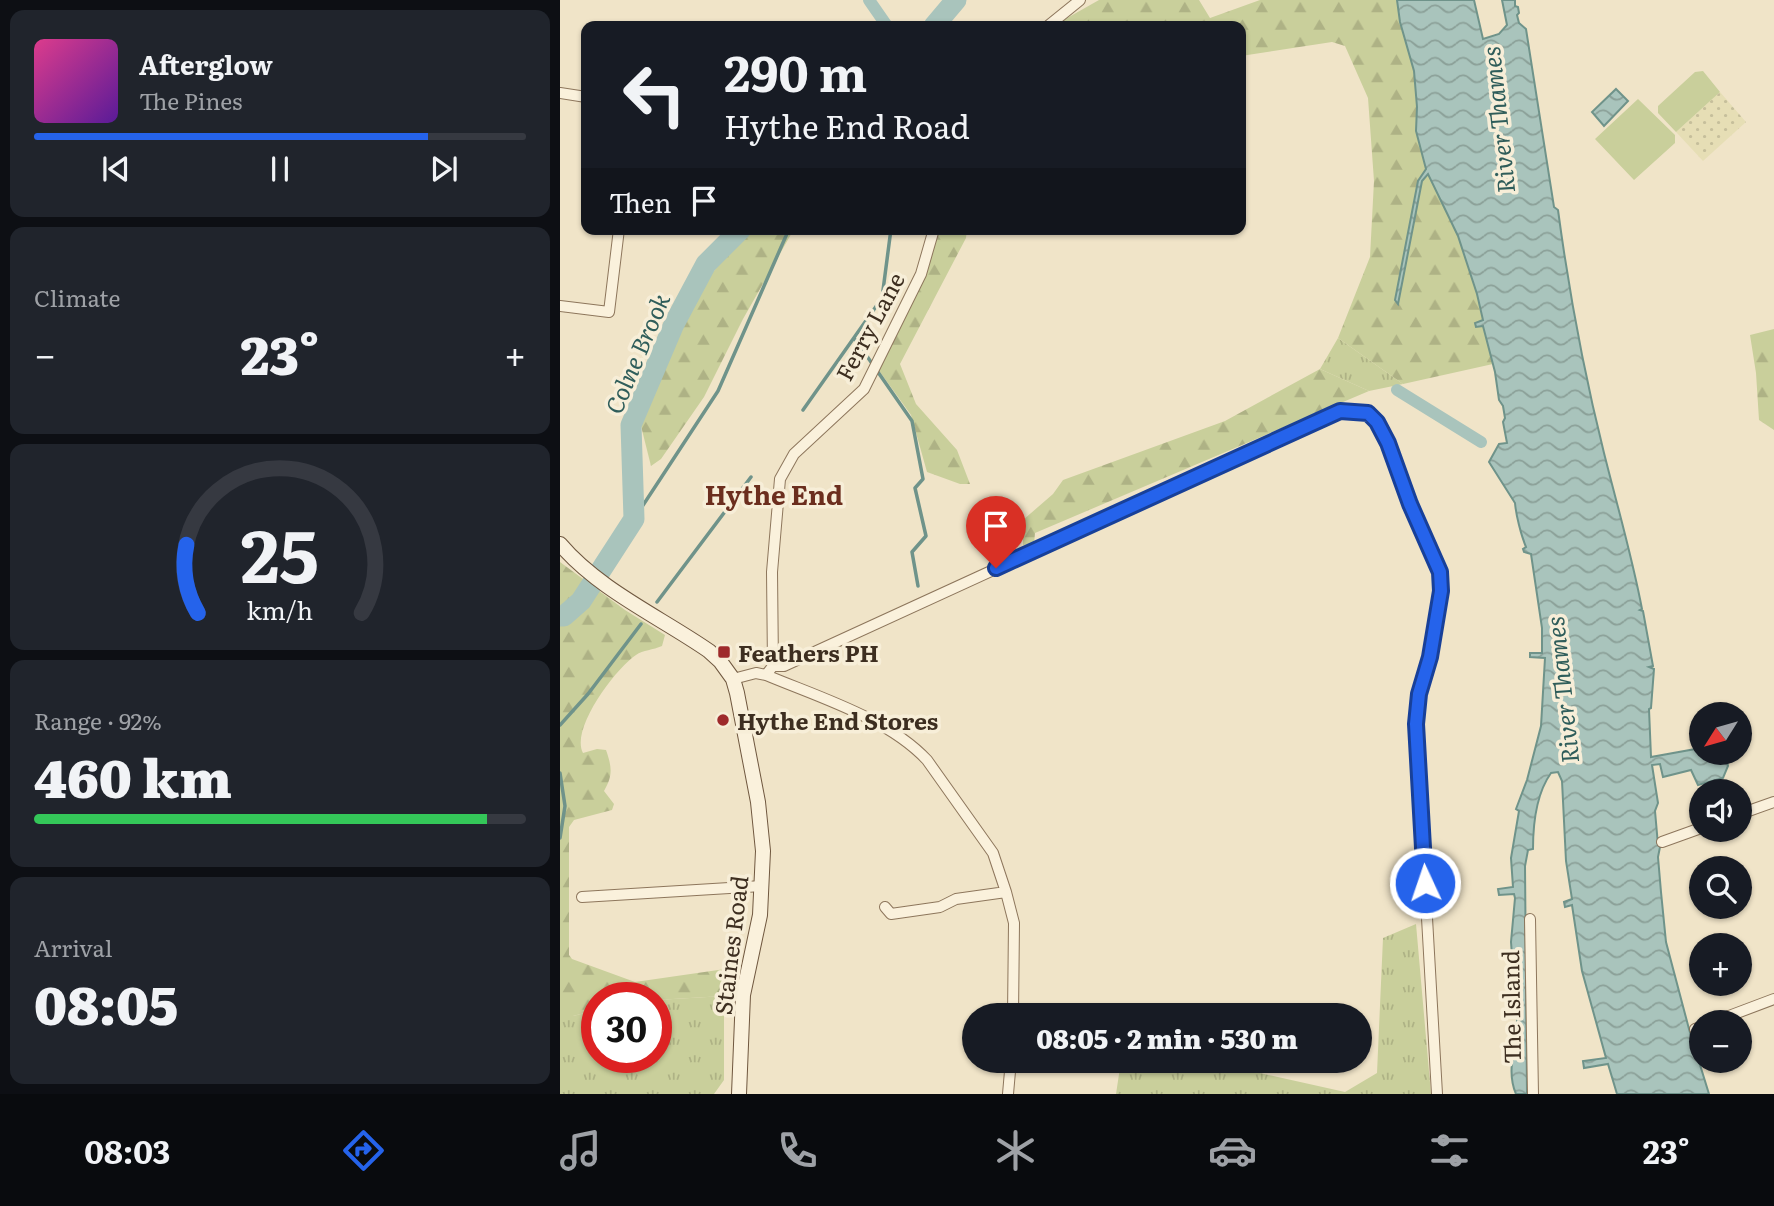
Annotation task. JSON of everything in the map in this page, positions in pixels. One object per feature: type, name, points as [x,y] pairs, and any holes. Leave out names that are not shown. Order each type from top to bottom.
[{"type":"main road","points":[[560,544],[585,569],[709,651],[733,679]]},
{"type":"main road","name":"Staines Road","points":[[733,679],[758,803],[763,851],[760,915],[743,995],[739,1094]]},
{"type":"street","points":[[1054,21],[1080,0]]},
{"type":"street","points":[[560,93],[581,96]]},
{"type":"street","points":[[560,306],[609,312],[618,235]]},
{"type":"street","name":"Ferry Lane","points":[[769,671],[772,572],[780,479],[794,454],[864,390],[921,274],[932,235]]},
{"type":"street","points":[[733,679],[784,666],[1340,411],[1368,413],[1377,422],[1388,443],[1410,504],[1440,572],[1441,591],[1430,657],[1419,694],[1416,724],[1437,1094]]},
{"type":"street","points":[[769,671],[859,713],[914,746],[927,760],[993,853],[1014,923],[1013,1003]]},
{"type":"street","points":[[1752,810],[1774,802]]},
{"type":"street","points":[[1662,842],[1689,832]]},
{"type":"street","points":[[582,897],[762,886]]},
{"type":"street","points":[[885,907],[891,914],[940,907],[957,899],[1006,892]]},
{"type":"street","name":"The Island","points":[[1530,919],[1533,1094]]},
{"type":"street","points":[[1745,1010],[1774,999]]},
{"type":"street","points":[[1008,1094],[1010,1073]]},
{"type":"shaded area","points":[[1720,92],[1746,122],[1703,161],[1676,132]]},
{"type":"green space","points":[[1099,0],[1199,0],[1210,18],[1260,0],[1397,0],[1400,22],[1414,71],[1416,131],[1426,169],[1418,181],[1395,300],[1422,181],[1428,173],[1458,236],[1483,321],[1476,322],[1476,326],[1483,326],[1493,364],[1403,384],[1338,338],[1370,257],[1374,181],[1368,98],[1345,46],[1332,42],[1246,55],[1246,21],[1062,21]]},
{"type":"green space","points":[[1703,71],[1720,92],[1676,132],[1658,113],[1658,106],[1695,72]]},
{"type":"green space","points":[[1638,99],[1675,135],[1675,143],[1634,180],[1595,139]]},
{"type":"green space","points":[[743,235],[791,235],[743,319],[704,397],[661,459],[651,466],[640,413],[646,390],[691,299]]},
{"type":"green space","points":[[931,235],[966,235],[900,364],[916,404],[957,450],[970,484],[960,484],[927,472],[911,415],[875,365],[915,282]]},
{"type":"green space","points":[[1774,329],[1774,430],[1759,420],[1750,335]]},
{"type":"green space","points":[[1338,338],[1403,384],[1369,391],[1320,369]]},
{"type":"green space","points":[[1320,369],[1369,391],[1035,533],[1034,544],[1023,545],[1023,520],[1053,494],[1063,480],[1225,421]]},
{"type":"green space","points":[[560,562],[625,610],[665,635],[662,646],[639,653],[617,672],[589,715],[583,729],[583,753],[597,749],[606,750],[611,771],[604,791],[614,804],[612,810],[574,820],[569,827],[569,955],[572,959],[635,982],[581,982],[581,1014],[560,1016]]},
{"type":"green space","points":[[1416,924],[1431,1094],[1116,1094],[1119,1073],[1260,1073],[1345,1092],[1377,1073],[1383,938]]},
{"type":"green space","points":[[732,968],[730,993],[724,996],[672,999],[672,982],[635,982]]},
{"type":"green space","points":[[724,996],[724,1080],[714,1094],[560,1094],[560,1016],[581,1014],[581,1073],[672,1073],[672,999]]},
{"type":"water","name":"River Thames","points":[[1397,0],[1474,0],[1483,39],[1499,34],[1507,25],[1502,0],[1515,0],[1519,23],[1526,29],[1554,207],[1558,210],[1584,363],[1634,570],[1642,609],[1640,610],[1643,611],[1653,666],[1649,667],[1654,669],[1649,709],[1651,757],[1689,750],[1689,765],[1728,766],[1723,778],[1695,779],[1691,770],[1663,777],[1660,764],[1652,765],[1658,803],[1655,811],[1666,942],[1689,1029],[1689,1073],[1703,1073],[1709,1094],[1617,1094],[1608,1064],[1584,1068],[1583,1061],[1606,1058],[1582,971],[1572,905],[1565,907],[1564,902],[1572,899],[1566,861],[1562,781],[1558,772],[1551,773],[1542,790],[1535,820],[1533,849],[1528,850],[1525,866],[1527,1094],[1516,1094],[1513,1086],[1517,997],[1514,976],[1507,979],[1506,974],[1513,969],[1511,942],[1515,898],[1514,894],[1499,895],[1498,889],[1513,887],[1511,858],[1519,811],[1516,809],[1527,780],[1541,726],[1545,658],[1530,657],[1530,653],[1542,653],[1542,628],[1531,554],[1523,549],[1526,547],[1515,503],[1489,462],[1499,444],[1507,443],[1503,406],[1499,400],[1483,326],[1476,327],[1475,323],[1483,320],[1477,294],[1458,236],[1428,174],[1422,181],[1398,304],[1395,300],[1418,181],[1426,169],[1416,131],[1414,71],[1400,22]]},
{"type":"water","points":[[1616,89],[1628,101],[1604,126],[1592,112]]},
{"type":"waterway","points":[[869,0],[884,21]]},
{"type":"waterway","name":"Colne Brook","points":[[938,21],[956,0]]},
{"type":"waterway","name":"Colne Brook","points":[[560,616],[564,616],[581,601],[634,519],[631,425],[674,324],[706,264],[735,235]]},
{"type":"waterway","points":[[634,519],[718,391],[786,235]]},
{"type":"waterway","points":[[803,410],[882,298],[890,235]]},
{"type":"waterway","points":[[855,339],[912,421],[923,479],[915,488],[926,536],[912,552],[918,586]]},
{"type":"waterway","points":[[1397,390],[1481,442]]},
{"type":"waterway","points":[[657,602],[751,477]]},
{"type":"waterway","points":[[560,725],[588,694],[641,624]]},
{"type":"waterway","points":[[560,773],[565,806],[560,838]]},
{"type":"place","name":"Feathers PH","points":[[724,652]]},
{"type":"place","name":"Hythe End Stores","points":[[723,720]]},
{"type":"district","name":"Hythe End","points":[[774,493]]},
{"type":"route","points":[[996,568],[1340,411],[1368,413],[1377,422],[1388,443],[1410,504],[1440,572],[1441,591],[1430,657],[1419,694],[1416,724],[1425,883]]}]
